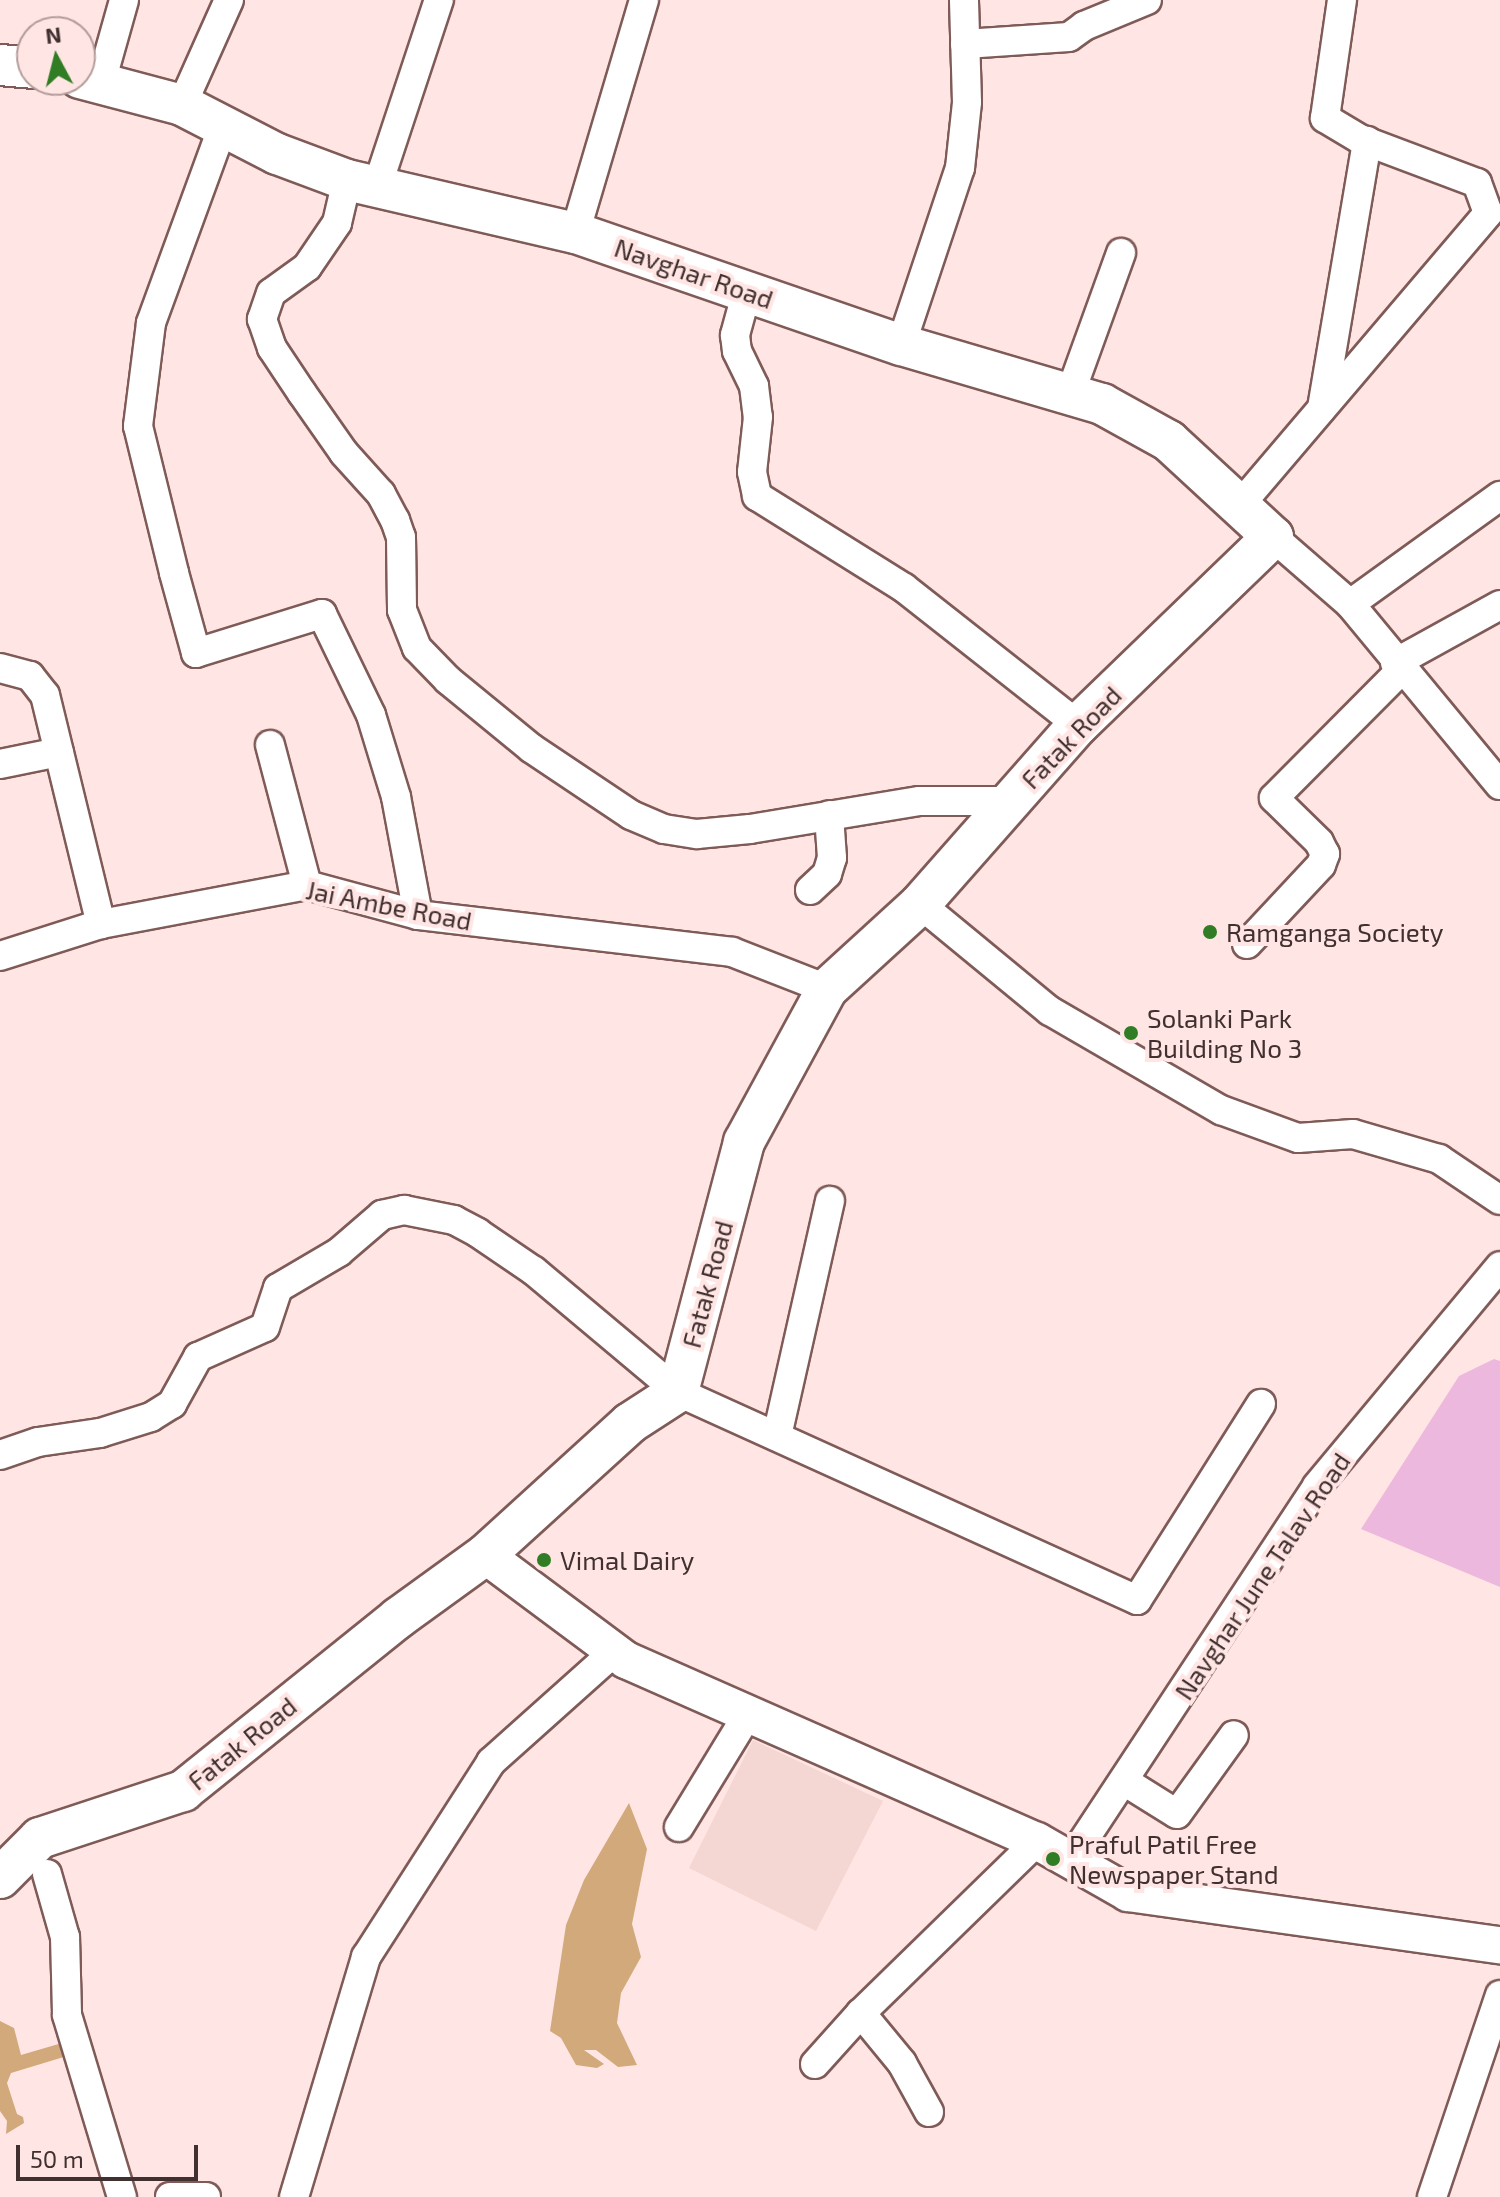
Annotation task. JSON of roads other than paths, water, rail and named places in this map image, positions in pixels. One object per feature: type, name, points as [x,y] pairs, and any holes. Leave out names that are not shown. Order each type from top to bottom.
[{"type":"main road","name":"Navghar Road","points":[[96,82],[182,105],[277,154],[362,184],[575,233],[901,345],[1102,404],[1169,441],[1273,537]]},
{"type":"main road","name":"Fatak Road","points":[[0,1878],[40,1838],[183,1791],[398,1618],[485,1555],[630,1423],[678,1392],[744,1142],[827,989],[920,904],[1078,725],[1273,537]]},
{"type":"street","points":[[96,66],[124,0]]},
{"type":"street","points":[[182,105],[229,0]]},
{"type":"street","points":[[439,0],[362,184],[307,267],[271,293],[262,319],[272,348],[344,453],[381,494],[395,520],[401,537],[402,610],[417,648],[448,680],[531,748],[631,815],[664,829],[697,834],[750,829],[920,801],[1010,801]]},
{"type":"street","points":[[575,233],[644,0]]},
{"type":"street","points":[[901,345],[960,168],[967,102],[964,0]]},
{"type":"street","points":[[965,44],[1069,37],[1084,26],[1147,0]]},
{"type":"street","points":[[1239,506],[1488,213],[1477,183],[1367,141],[1325,118],[1342,0]]},
{"type":"street","points":[[223,126],[151,323],[138,426],[174,573],[196,653],[322,614],[375,729],[396,797],[418,915]]},
{"type":"street","points":[[1322,408],[1367,141]]},
{"type":"street","points":[[1070,394],[1121,253]]},
{"type":"street","points":[[747,291],[735,335],[737,351],[754,386],[758,417],[752,472],[757,496],[904,588],[1078,725]]},
{"type":"street","points":[[1350,604],[1500,496]]},
{"type":"street","points":[[1273,537],[1350,604],[1398,666],[1500,785]]},
{"type":"street","points":[[1247,944],[1321,865],[1325,854],[1319,842],[1274,798],[1398,666],[1500,605]]},
{"type":"street","points":[[0,668],[30,676],[45,695],[101,924]]},
{"type":"street","points":[[270,745],[307,885]]},
{"type":"street","points":[[0,764],[59,752]]},
{"type":"street","points":[[810,890],[827,874],[832,858],[829,815]]},
{"type":"street","name":"Jai Ambe Road","points":[[0,956],[101,924],[307,885],[418,915],[732,952],[827,989]]},
{"type":"street","points":[[920,904],[1050,1011],[1221,1110],[1298,1138],[1353,1134],[1439,1159],[1500,1200]]},
{"type":"street","points":[[777,1436],[830,1201]]},
{"type":"street","points":[[0,1455],[38,1442],[100,1433],[151,1417],[172,1404],[198,1357],[265,1327],[278,1288],[339,1252],[382,1215],[404,1210],[454,1220],[478,1233],[534,1271],[678,1392],[1137,1600],[1261,1404]]},
{"type":"street","name":"Navghar June Talav Road","points":[[1070,1861],[1317,1486],[1500,1266]]},
{"type":"street","points":[[485,1555],[614,1652],[1037,1841],[1128,1893],[1500,1945]]},
{"type":"street","points":[[294,2197],[366,1957],[491,1762],[614,1652]]},
{"type":"street","points":[[679,1827],[748,1714]]},
{"type":"street","points":[[1124,1781],[1177,1814],[1234,1735]]},
{"type":"street","points":[[815,2064],[861,2013],[1037,1841]]},
{"type":"street","points":[[47,1874],[65,1937],[67,2015],[122,2197]]},
{"type":"street","points":[[1432,2197],[1500,1995]]},
{"type":"street","points":[[861,2013],[902,2063],[929,2112]]},
{"type":"street","points":[[170,2197],[206,2197]]},
{"type":"place","name":"Ramganga Society","points":[[1210,932]]},
{"type":"place","name":"Solanki Park Building No 3","points":[[1131,1033]]},
{"type":"place","name":"Vimal Dairy","points":[[544,1560]]},
{"type":"place","name":"Praful Patil Free Newspaper Stand","points":[[1053,1859]]}]
